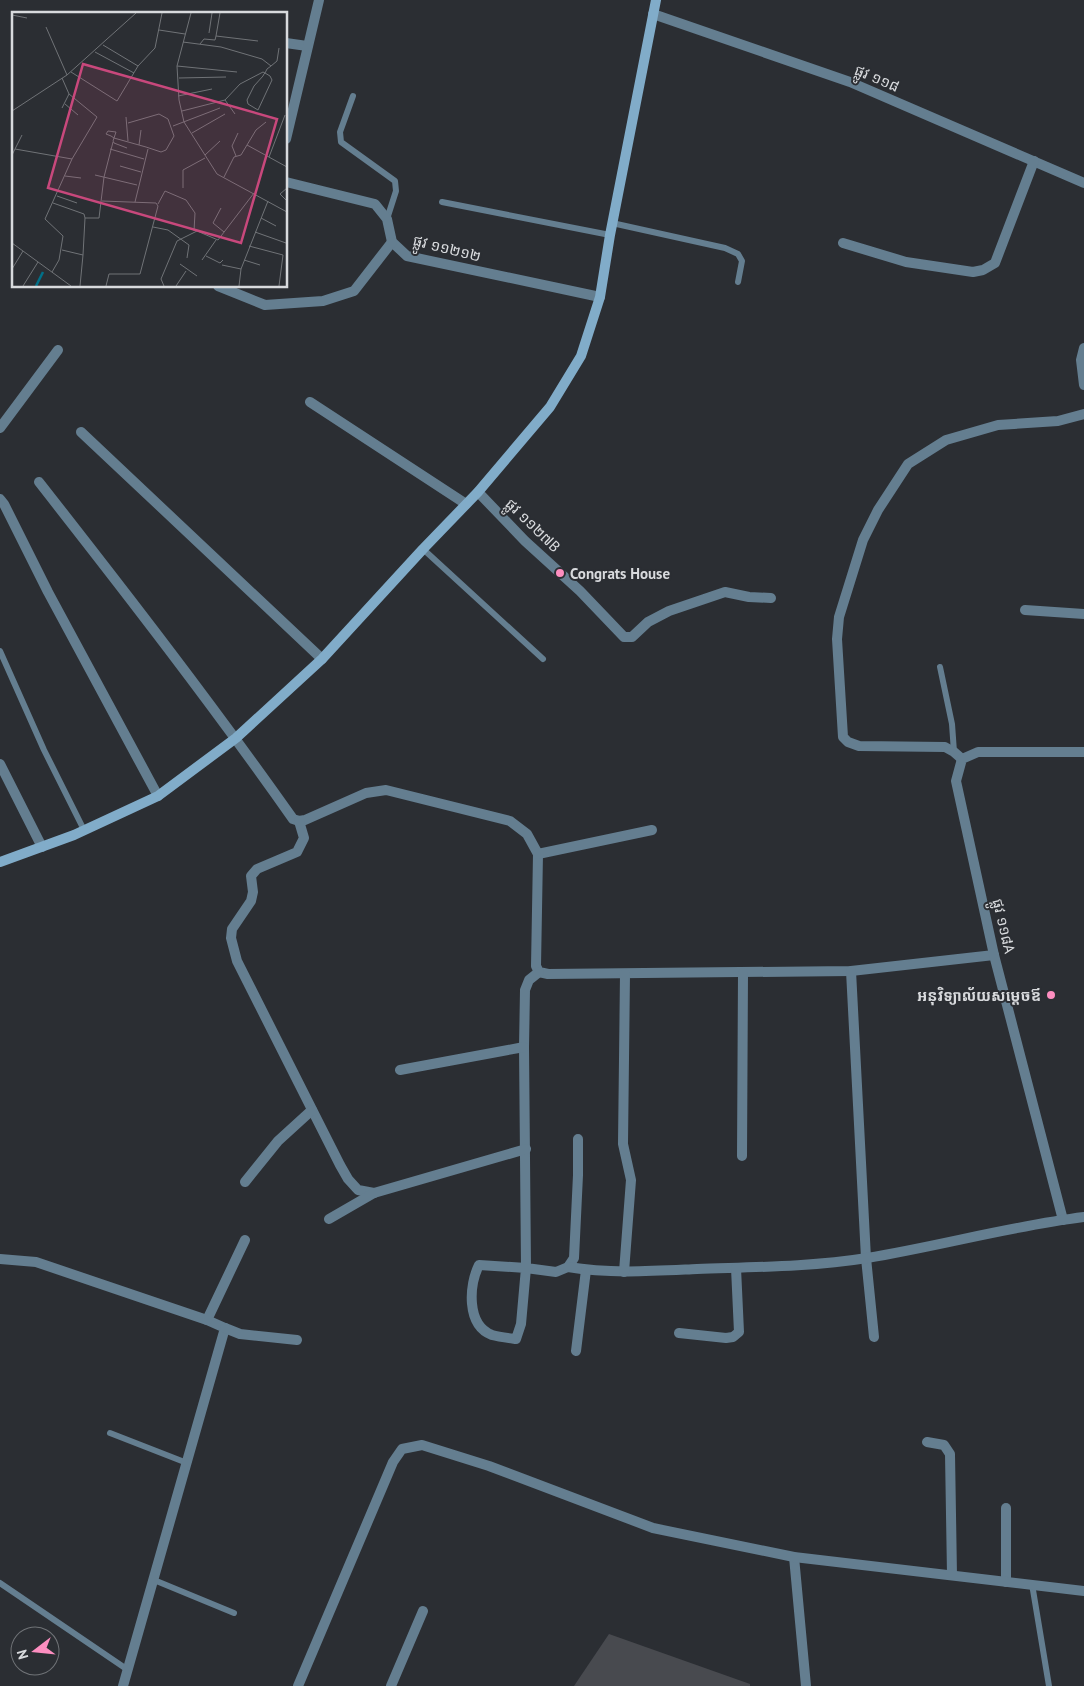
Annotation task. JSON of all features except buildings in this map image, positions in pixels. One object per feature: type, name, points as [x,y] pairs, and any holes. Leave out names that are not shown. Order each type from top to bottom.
[{"type":"main road","points":[[0,862],[84,830],[158,796],[236,738],[322,659],[478,492],[550,407],[581,356],[600,297],[612,223],[656,0]]},
{"type":"street","points":[[288,130],[319,0]]},
{"type":"street","name":"ផ្លូវ ១១៨","points":[[654,14],[850,82],[1084,183]]},
{"type":"street","points":[[288,43],[307,46]]},
{"type":"street","points":[[843,243],[906,262],[972,272],[983,270],[995,263],[1034,162]]},
{"type":"street","points":[[288,182],[375,204],[387,219]]},
{"type":"street","name":"ផ្លូវ ១១២១២","points":[[387,219],[392,242],[407,256],[600,297]]},
{"type":"street","points":[[223,288],[265,305],[323,301],[354,291],[392,242]]},
{"type":"street","points":[[1084,348],[1081,360],[1084,385]]},
{"type":"street","points":[[0,428],[58,350]]},
{"type":"street","points":[[310,402],[466,504]]},
{"type":"street","points":[[1084,414],[1058,421],[998,425],[946,440],[908,464],[878,510],[863,540],[838,616],[837,639],[843,736],[848,742],[860,746],[945,747],[958,756],[978,752],[1084,752]]},
{"type":"street","points":[[81,432],[322,659]]},
{"type":"street","points":[[39,482],[236,738],[293,819],[305,820],[366,793],[386,790],[510,821],[527,834],[538,854],[536,966],[539,972]]},
{"type":"street","name":"ផ្លូវ ១១២៧B","points":[[478,492],[525,541],[580,591],[624,637],[632,637],[648,622],[670,611],[725,592],[749,597],[771,598]]},
{"type":"street","points":[[0,499],[158,796]]},
{"type":"street","points":[[1025,610],[1084,614]]},
{"type":"street","name":"ផ្លូវ ១១៨A","points":[[958,756],[956,780],[994,955],[1063,1220]]},
{"type":"street","points":[[0,764],[42,847]]},
{"type":"street","points":[[299,821],[304,838],[303,843],[297,852],[257,869],[252,876],[253,892],[251,901],[232,929],[231,938],[236,961],[348,1179],[358,1190],[374,1193]]},
{"type":"street","points":[[538,854],[652,830]]},
{"type":"street","points":[[539,972],[548,974],[625,974],[851,971],[994,955]]},
{"type":"street","points":[[851,971],[866,1258],[874,1337]]},
{"type":"street","points":[[539,972],[529,980],[525,990],[526,1268],[521,1324],[516,1339],[491,1334],[476,1322],[472,1306],[474,1276],[479,1265],[526,1268],[556,1272],[568,1267],[624,1272],[800,1265],[866,1258],[1002,1230],[1084,1217]]},
{"type":"street","points":[[742,1156],[743,973]]},
{"type":"street","points":[[624,1272],[631,1180],[623,1144],[625,974]]},
{"type":"street","points":[[400,1070],[524,1047]]},
{"type":"street","points":[[245,1182],[278,1141],[312,1110]]},
{"type":"street","points":[[568,1267],[574,1258],[578,1139]]},
{"type":"street","points":[[329,1219],[374,1193],[526,1149]]},
{"type":"street","points":[[207,1320],[245,1240]]},
{"type":"street","points":[[0,1259],[36,1262],[207,1320],[240,1334],[297,1340]]},
{"type":"street","points":[[679,1333],[726,1338],[733,1337],[739,1332],[736,1268]]},
{"type":"street","points":[[576,1351],[586,1270]]},
{"type":"street","points":[[123,1686],[225,1328]]},
{"type":"street","points":[[927,1442],[944,1444],[950,1454],[952,1575]]},
{"type":"street","points":[[298,1686],[392,1462],[402,1448],[422,1445],[489,1466],[653,1528],[794,1557],[1084,1590]]},
{"type":"street","points":[[1006,1508],[1006,1582]]},
{"type":"street","points":[[794,1557],[806,1686]]},
{"type":"street","points":[[391,1686],[423,1611]]},
{"type":"lane","points":[[353,96],[340,132],[342,142],[395,181],[396,191],[387,219]]},
{"type":"lane","points":[[442,202],[610,235]]},
{"type":"lane","points":[[612,223],[725,248],[738,254],[742,261],[738,282]]},
{"type":"lane","points":[[423,549],[543,658]]},
{"type":"lane","points":[[0,651],[44,750],[84,830]]},
{"type":"lane","points":[[940,667],[958,756]]},
{"type":"lane","points":[[110,1433],[187,1463]]},
{"type":"lane","points":[[154,1580],[234,1612]]},
{"type":"lane","points":[[0,1583],[128,1670]]},
{"type":"lane","points":[[1032,1584],[1049,1686]]},
{"type":"place","name":"Congrats House","points":[[560,573]]},
{"type":"place","name":"អនុវិទ្យាល័យសម្តេចឪ","points":[[1051,995]]}]
